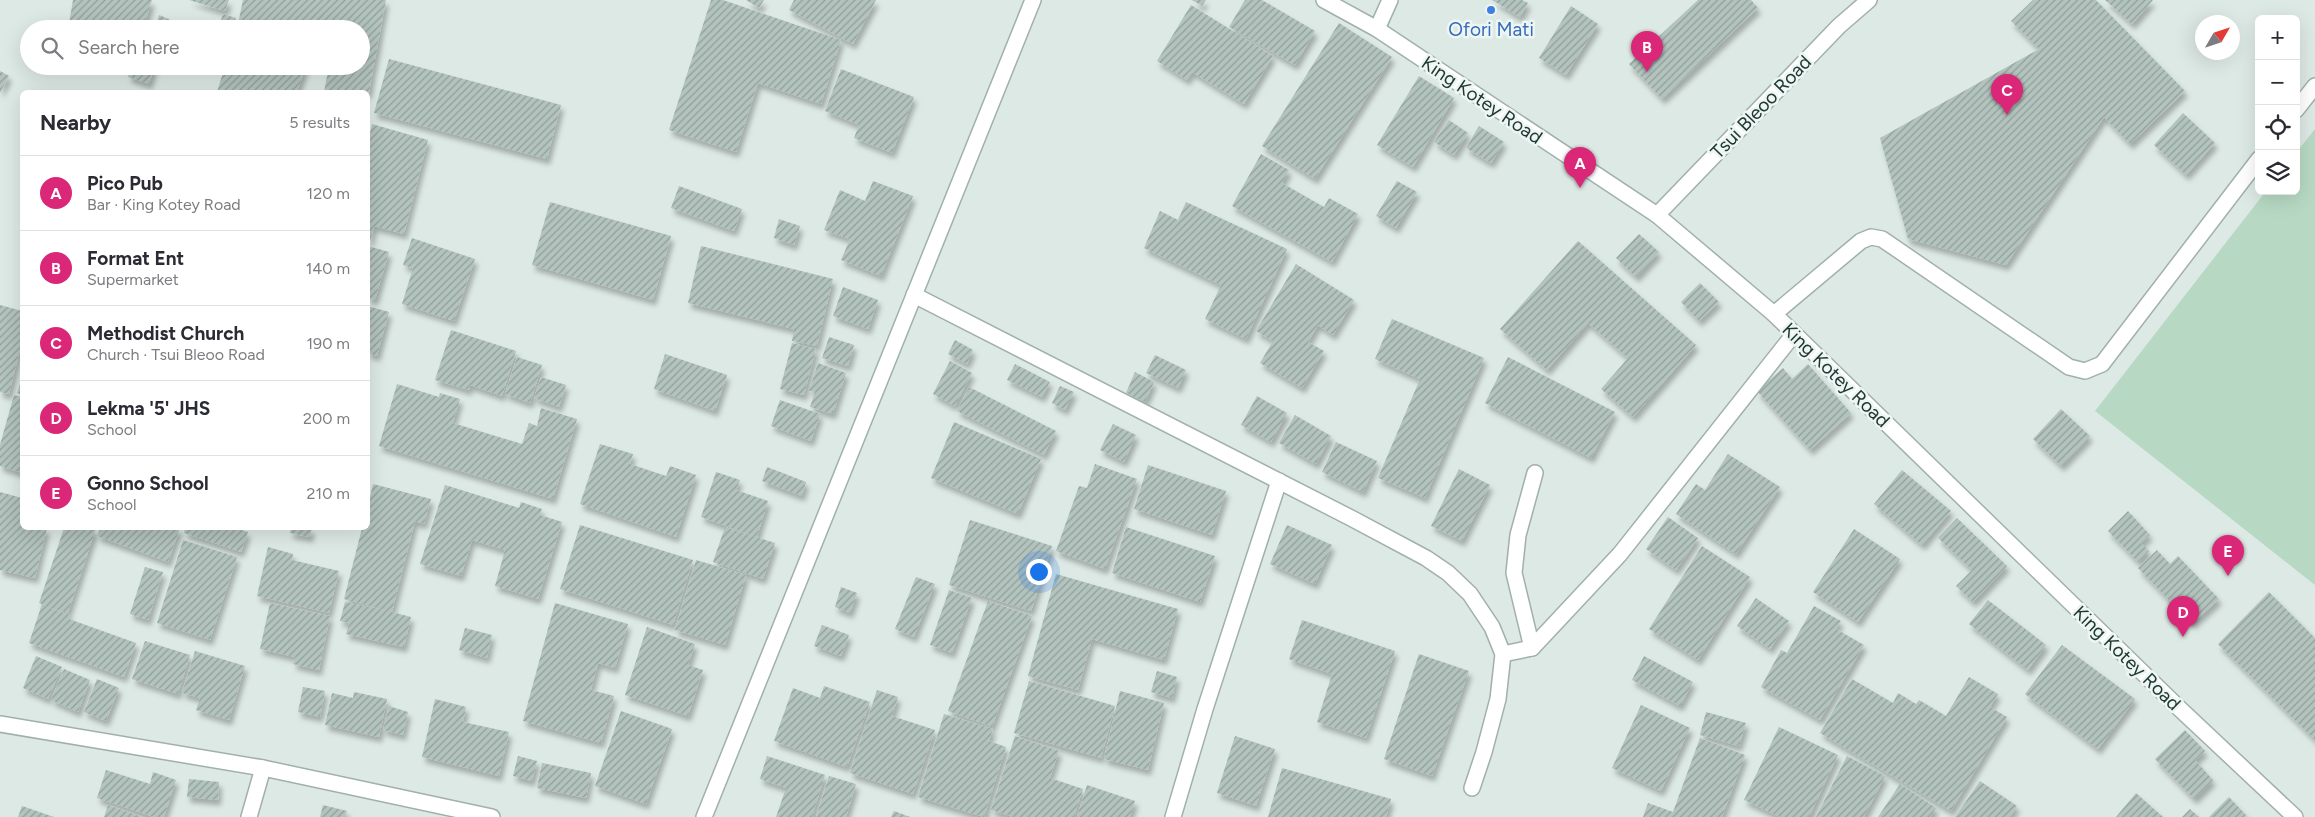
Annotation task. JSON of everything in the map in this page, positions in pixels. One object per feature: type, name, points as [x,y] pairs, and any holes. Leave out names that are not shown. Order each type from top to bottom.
[{"type":"street","points":[[704,817],[1033,0]]},
{"type":"street","name":"King Kotey Road","points":[[1324,0],[1377,29],[1657,216],[1774,314],[2180,709],[2295,817]]},
{"type":"street","points":[[1377,29],[1390,0]]},
{"type":"street","name":"Tsui Bleoo Road","points":[[1657,216],[1839,26],[1869,0]]},
{"type":"street","points":[[2300,105],[2315,86]]},
{"type":"street","points":[[1774,314],[1861,241],[1871,237],[1882,239],[2068,367],[2085,371],[2102,364],[2255,164]]},
{"type":"street","points":[[914,295],[1279,481],[1426,558],[1448,573],[1470,594],[1492,627],[1503,654],[1498,699],[1472,788]]},
{"type":"street","points":[[1503,654],[1532,648],[1620,554],[1794,334]]},
{"type":"street","points":[[1532,648],[1514,573],[1518,535],[1535,473]]},
{"type":"street","points":[[1174,817],[1205,709],[1279,481]]},
{"type":"street","points":[[0,724],[263,768],[492,817]]},
{"type":"street","points":[[249,817],[263,768]]},
{"type":"green space","points":[[2315,129],[2315,585],[2095,411],[2263,195],[2300,195],[2300,148]]},
{"type":"building","points":[[73,0],[152,0],[146,20],[70,20]]},
{"type":"building","points":[[189,0],[229,0],[225,11]]},
{"type":"building","points":[[243,0],[386,0],[369,90],[324,90],[327,75],[370,75],[370,20],[239,20]]},
{"type":"building","points":[[711,0],[723,0],[841,40],[821,104],[758,83],[736,152],[669,130]]},
{"type":"building","points":[[746,0],[764,0],[759,8]]},
{"type":"building","points":[[794,0],[876,0],[853,44],[789,10]]},
{"type":"building","points":[[1192,0],[1206,0],[1202,6]]},
{"type":"building","points":[[1245,0],[1262,0],[1315,31],[1295,65],[1229,27]]},
{"type":"building","points":[[1492,0],[1522,0],[1528,3],[1520,17]]},
{"type":"building","points":[[1698,0],[1751,0],[1758,8],[1662,99],[1629,64]]},
{"type":"building","points":[[2033,0],[2096,0],[2185,91],[2130,144],[2104,117],[2006,265],[1908,239],[1880,138],[2039,49],[2011,21]]},
{"type":"building","points":[[2105,0],[2153,0],[2132,24]]},
{"type":"building","points":[[1191,5],[1273,56],[1244,104],[1192,72],[1187,80],[1157,61]]},
{"type":"building","points":[[1571,6],[1598,24],[1566,75],[1539,58]]},
{"type":"building","points":[[223,14],[236,18],[235,20],[221,20]]},
{"type":"building","points":[[159,15],[169,19],[169,20],[158,20]]},
{"type":"building","points":[[1339,23],[1392,57],[1315,179],[1262,146]]},
{"type":"building","points":[[389,59],[561,105],[547,159],[374,113]]},
{"type":"building","points":[[841,69],[914,97],[892,153],[854,138],[859,125],[825,111]]},
{"type":"building","points":[[0,71],[9,76],[0,93]]},
{"type":"building","points":[[129,75],[152,75],[149,84],[128,77]]},
{"type":"building","points":[[222,75],[303,75],[298,90],[218,90]]},
{"type":"building","points":[[1419,76],[1454,98],[1413,167],[1377,145]]},
{"type":"building","points":[[2183,113],[2215,143],[2186,175],[2154,145]]},
{"type":"building","points":[[1449,120],[1468,133],[1454,155],[1434,142]]},
{"type":"building","points":[[372,124],[428,140],[404,234],[374,226],[370,242],[370,133]]},
{"type":"building","points":[[1479,126],[1504,142],[1491,163],[1466,148]]},
{"type":"building","points":[[1261,154],[1289,170],[1282,183],[1324,207],[1329,198],[1358,214],[1332,262],[1232,206]]},
{"type":"building","points":[[873,181],[913,196],[881,276],[841,260],[850,239],[824,230],[840,190],[865,201]]},
{"type":"building","points":[[1397,181],[1417,192],[1396,228],[1376,216]]},
{"type":"building","points":[[679,186],[742,209],[734,231],[671,208]]},
{"type":"building","points":[[550,202],[671,236],[653,300],[532,265]]},
{"type":"building","points":[[1186,202],[1287,249],[1246,339],[1205,319],[1221,285],[1144,248],[1160,211],[1178,220]]},
{"type":"building","points":[[779,219],[800,226],[794,245],[774,238]]},
{"type":"building","points":[[1639,234],[1659,252],[1636,277],[1616,258]]},
{"type":"building","points":[[412,238],[475,259],[454,321],[402,304],[413,268],[403,265]]},
{"type":"building","points":[[1578,241],[1696,345],[1633,417],[1601,389],[1628,358],[1588,323],[1547,370],[1500,329]]},
{"type":"building","points":[[701,246],[833,279],[817,346],[792,341],[794,329],[688,303]]},
{"type":"building","points":[[370,247],[389,252],[375,300],[370,299]]},
{"type":"building","points":[[1296,264],[1354,300],[1333,335],[1318,325],[1308,342],[1324,351],[1302,388],[1260,363],[1273,341],[1256,331]]},
{"type":"building","points":[[1700,283],[1719,302],[1699,321],[1681,302]]},
{"type":"building","points":[[843,287],[878,300],[868,329],[833,316]]},
{"type":"building","points":[[0,305],[20,310],[20,349],[9,394],[0,392]]},
{"type":"building","points":[[370,307],[389,312],[377,356],[370,354]]},
{"type":"building","points":[[1392,319],[1484,358],[1425,498],[1378,478],[1420,379],[1375,359]]},
{"type":"building","points":[[451,330],[516,351],[502,396],[470,385],[469,390],[435,380]]},
{"type":"building","points":[[829,337],[854,345],[848,366],[822,358]]},
{"type":"building","points":[[955,340],[973,350],[967,364],[948,354]]},
{"type":"building","points":[[792,343],[816,349],[804,395],[780,389]]},
{"type":"building","points":[[665,354],[727,375],[715,411],[654,389]]},
{"type":"building","points":[[1155,355],[1186,370],[1178,388],[1146,373]]},
{"type":"building","points":[[517,357],[542,365],[530,403],[505,394]]},
{"type":"building","points":[[1508,357],[1615,412],[1591,458],[1485,403]]},
{"type":"building","points":[[950,361],[972,373],[955,406],[933,394]]},
{"type":"building","points":[[818,363],[846,373],[833,414],[810,407],[815,392],[809,391]]},
{"type":"building","points":[[1015,364],[1050,382],[1042,397],[1007,380]]},
{"type":"building","points":[[1808,364],[1851,413],[1810,450],[1757,391],[1783,368],[1792,379]]},
{"type":"building","points":[[1135,372],[1154,382],[1145,402],[1126,393]]},
{"type":"building","points":[[541,377],[566,385],[559,407],[534,398]]},
{"type":"building","points":[[397,384],[439,397],[440,393],[460,399],[453,423],[522,444],[529,423],[537,426],[541,408],[577,419],[553,499],[379,446]]},
{"type":"building","points":[[1060,386],[1074,392],[1065,410],[1052,403]]},
{"type":"building","points":[[969,387],[1056,431],[1044,455],[957,411]]},
{"type":"building","points":[[14,395],[20,396],[20,472],[0,466],[0,445]]},
{"type":"building","points":[[1257,396],[1287,413],[1271,442],[1241,425]]},
{"type":"building","points":[[780,400],[820,414],[811,441],[771,426]]},
{"type":"building","points":[[2061,409],[2090,436],[2061,466],[2033,439]]},
{"type":"building","points":[[1295,415],[1331,436],[1316,464],[1279,443]]},
{"type":"building","points":[[954,422],[1041,459],[1018,514],[931,478]]},
{"type":"building","points":[[1113,424],[1136,435],[1124,462],[1100,450]]},
{"type":"building","points":[[1336,442],[1377,461],[1363,492],[1322,472]]},
{"type":"building","points":[[600,444],[633,454],[630,464],[666,476],[670,466],[696,475],[676,537],[580,504]]},
{"type":"building","points":[[1728,454],[1780,487],[1736,554],[1676,514],[1696,484],[1705,490]]},
{"type":"building","points":[[1095,464],[1137,479],[1105,569],[1056,551],[1079,486],[1087,488]]},
{"type":"building","points":[[1148,465],[1226,491],[1212,535],[1134,509]]},
{"type":"building","points":[[767,467],[806,482],[802,496],[762,481]]},
{"type":"building","points":[[1459,469],[1490,485],[1462,541],[1431,526]]},
{"type":"building","points":[[1902,470],[1951,511],[1922,545],[1874,504]]},
{"type":"building","points":[[716,472],[740,480],[736,490],[768,501],[757,537],[701,517]]},
{"type":"building","points":[[373,484],[431,499],[424,524],[415,521],[392,612],[411,617],[404,647],[346,634],[349,623],[340,621],[345,602],[388,611],[344,599],[361,530],[370,530],[370,497]]},
{"type":"building","points":[[445,485],[519,508],[521,502],[542,509],[540,515],[562,522],[538,599],[495,586],[505,550],[472,540],[461,576],[420,564]]},
{"type":"building","points":[[0,492],[20,497],[20,530],[47,530],[35,578],[0,570]]},
{"type":"building","points":[[2128,511],[2150,535],[2141,543],[2149,551],[2138,562],[2108,531]]},
{"type":"building","points":[[1668,517],[1698,538],[1676,570],[1646,549]]},
{"type":"building","points":[[1957,518],[2007,566],[1973,602],[1956,586],[1972,570],[1938,538]]},
{"type":"building","points":[[970,520],[1052,546],[1031,611],[949,585]]},
{"type":"building","points":[[580,525],[693,560],[673,625],[560,589]]},
{"type":"building","points":[[1287,525],[1332,545],[1315,584],[1270,564]]},
{"type":"building","points":[[725,527],[775,543],[763,579],[713,562]]},
{"type":"building","points":[[1126,527],[1215,556],[1200,602],[1112,573]]},
{"type":"building","points":[[1854,529],[1900,559],[1858,622],[1813,592]]},
{"type":"building","points":[[63,530],[95,530],[68,613],[44,606],[70,615],[69,619],[136,643],[124,677],[29,643],[42,604],[39,603]]},
{"type":"building","points":[[99,530],[179,530],[168,562],[97,536]]},
{"type":"building","points":[[185,530],[242,530],[248,532],[241,552],[184,533]]},
{"type":"building","points":[[291,530],[312,530],[310,537],[290,533]]},
{"type":"building","points":[[183,540],[237,557],[210,640],[157,623]]},
{"type":"building","points":[[1702,546],[1750,577],[1698,660],[1649,629]]},
{"type":"building","points":[[268,547],[293,554],[292,560],[339,571],[329,613],[257,596]]},
{"type":"building","points":[[2157,550],[2170,564],[2178,556],[2219,599],[2192,624],[2138,568]]},
{"type":"building","points":[[696,560],[746,575],[725,645],[675,630]]},
{"type":"building","points":[[145,567],[163,572],[148,620],[130,614]]},
{"type":"building","points":[[1056,574],[1178,609],[1164,660],[1092,639],[1078,690],[1028,676]]},
{"type":"building","points":[[916,577],[935,584],[914,637],[895,629]]},
{"type":"building","points":[[841,587],[857,593],[850,613],[835,607]]},
{"type":"building","points":[[949,590],[972,598],[952,653],[930,645]]},
{"type":"building","points":[[2269,592],[2315,638],[2315,740],[2218,644]]},
{"type":"building","points":[[1756,598],[1789,621],[1770,649],[1737,626]]},
{"type":"building","points":[[1988,600],[2046,645],[2028,670],[1969,624]]},
{"type":"building","points":[[988,601],[1032,616],[992,727],[948,711]]},
{"type":"building","points":[[270,603],[330,616],[319,670],[293,664],[295,657],[260,649]]},
{"type":"building","points":[[555,603],[628,624],[615,668],[598,663],[591,690],[614,696],[601,743],[523,721]]},
{"type":"building","points":[[1814,606],[1841,621],[1836,629],[1864,645],[1820,720],[1761,687],[1781,650],[1787,653]]},
{"type":"building","points":[[1302,620],[1395,651],[1366,738],[1317,722],[1332,674],[1289,659]]},
{"type":"building","points":[[822,625],[849,635],[841,656],[814,646]]},
{"type":"building","points":[[647,627],[695,644],[688,665],[703,670],[688,716],[625,695]]},
{"type":"building","points":[[465,628],[492,635],[487,658],[459,650]]},
{"type":"building","points":[[145,641],[190,655],[178,694],[132,679]]},
{"type":"building","points":[[2062,645],[2135,699],[2098,749],[2025,694]]},
{"type":"building","points":[[195,651],[245,666],[229,720],[196,710],[200,698],[182,693]]},
{"type":"building","points":[[1419,654],[1469,671],[1432,776],[1384,759]]},
{"type":"building","points":[[36,656],[62,667],[48,699],[23,688]]},
{"type":"building","points":[[1644,656],[1693,682],[1680,706],[1632,680]]},
{"type":"building","points":[[64,669],[90,680],[78,712],[51,700]]},
{"type":"building","points":[[1157,671],[1177,677],[1172,698],[1151,692]]},
{"type":"building","points":[[1969,677],[1998,694],[1990,707],[2007,717],[1951,811],[1820,733],[1852,679],[1893,703],[1898,693],[1916,704],[1919,700],[1946,716]]},
{"type":"building","points":[[97,679],[119,688],[106,721],[84,712]]},
{"type":"building","points":[[1029,681],[1115,706],[1101,758],[1014,733]]},
{"type":"building","points":[[824,686],[870,702],[847,767],[774,741],[793,688],[820,698]]},
{"type":"building","points":[[303,687],[325,691],[320,717],[298,712]]},
{"type":"building","points":[[877,690],[898,697],[892,716],[935,730],[913,794],[850,773]]},
{"type":"building","points":[[1120,691],[1164,703],[1148,770],[1104,759]]},
{"type":"building","points":[[354,692],[387,699],[379,737],[325,725],[332,693],[353,698]]},
{"type":"building","points":[[435,699],[466,707],[463,722],[509,732],[499,776],[422,757]]},
{"type":"building","points":[[1641,705],[1690,728],[1661,791],[1612,768]]},
{"type":"building","points":[[389,706],[408,712],[403,735],[383,730]]},
{"type":"building","points":[[621,711],[672,729],[646,804],[595,786]]},
{"type":"building","points":[[1706,712],[1746,723],[1739,746],[1700,735]]},
{"type":"building","points":[[944,714],[993,729],[989,741],[1006,747],[984,817],[918,797]]},
{"type":"building","points":[[1779,727],[1838,755],[1809,817],[1780,817],[1744,800]]},
{"type":"building","points":[[2185,730],[2205,751],[2195,760],[2213,780],[2194,799],[2155,759]]},
{"type":"building","points":[[1015,736],[1059,751],[1050,778],[1083,789],[1074,817],[1013,817],[991,810]]},
{"type":"building","points":[[1235,736],[1275,749],[1256,806],[1217,793]]},
{"type":"building","points":[[1700,738],[1745,755],[1722,817],[1643,817],[1648,803],[1673,812]]},
{"type":"building","points":[[518,756],[537,761],[532,781],[513,776]]},
{"type":"building","points":[[767,756],[825,775],[812,817],[776,817],[786,788],[760,779]]},
{"type":"building","points":[[1847,756],[1885,776],[1864,817],[1816,817]]},
{"type":"building","points":[[542,763],[591,773],[586,798],[537,788]]},
{"type":"building","points":[[1282,768],[1391,799],[1386,817],[1268,817]]},
{"type":"building","points":[[106,770],[150,784],[153,772],[176,780],[164,817],[154,817],[97,798]]},
{"type":"building","points":[[829,776],[856,784],[846,817],[816,817]]},
{"type":"building","points":[[189,779],[219,782],[218,800],[187,797]]},
{"type":"building","points":[[1980,781],[2017,806],[2010,817],[1955,817]]},
{"type":"building","points":[[1900,784],[1936,808],[1930,817],[1878,817]]},
{"type":"building","points":[[1087,785],[1135,801],[1130,817],[1077,817]]},
{"type":"building","points":[[2136,793],[2163,817],[2116,817]]},
{"type":"building","points":[[2229,797],[2246,815],[2244,817],[2209,817]]},
{"type":"building","points":[[108,805],[142,817],[104,817]]},
{"type":"building","points":[[323,805],[347,811],[345,817],[320,817]]},
{"type":"building","points":[[22,806],[54,817],[18,817]]},
{"type":"building","points":[[2190,809],[2199,817],[2182,817]]},
{"type":"building","points":[[894,811],[910,817],[891,817]]},
{"type":"place","name":"Ofori Mati","points":[[1491,10]]},
{"type":"place","name":"Format Ent","points":[[1647,72]]},
{"type":"place","name":"Methodist Church","points":[[2007,115]]},
{"type":"place","name":"Pico Pub","points":[[1580,188]]},
{"type":"place","name":"Gonno School","points":[[2228,576]]},
{"type":"place","name":"Lekma '5' JHS","points":[[2183,637]]}]
